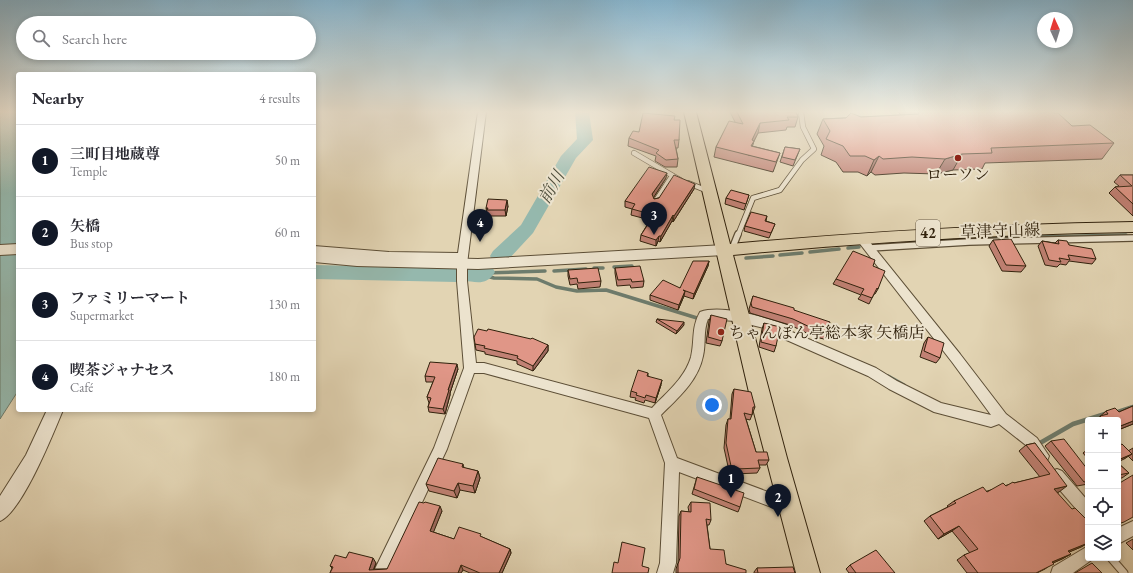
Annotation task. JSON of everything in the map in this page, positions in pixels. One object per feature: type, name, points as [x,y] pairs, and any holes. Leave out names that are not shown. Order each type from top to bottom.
[{"type":"main road","points":[[697,139],[710,192],[728,250],[741,318],[808,573]]},
{"type":"main road","name":"草津守山線","points":[[728,250],[866,243],[1012,229],[1133,227]]},
{"type":"street","points":[[380,573],[440,449],[470,368],[463,268],[479,139]]},
{"type":"street","points":[[866,243],[1001,418],[1032,442],[1057,476],[1085,509]]},
{"type":"street","points":[[0,250],[16,249]]},
{"type":"street","points":[[316,250],[429,258],[463,268]]},
{"type":"street","points":[[316,256],[463,268],[478,264],[500,264],[728,250]]},
{"type":"street","points":[[654,414],[690,376],[697,356],[699,323],[704,315],[712,314],[741,318],[786,329],[786,335],[872,372],[893,385],[939,408],[991,421],[1001,418]]},
{"type":"street","points":[[470,368],[484,368],[654,414]]},
{"type":"street","points":[[0,512],[18,486],[55,412]]},
{"type":"street","points":[[654,414],[672,463],[668,563],[665,573]]},
{"type":"street","points":[[672,463],[790,507]]},
{"type":"street","points":[[1121,534],[1133,528]]},
{"type":"street","points":[[1059,573],[1085,556]]},
{"type":"lane","points":[[728,250],[753,198],[780,190],[802,160],[814,149],[808,139]]},
{"type":"lane","points":[[634,153],[643,157],[672,176],[710,192]]},
{"type":"lane","points":[[655,202],[672,176]]},
{"type":"lane","points":[[866,243],[1025,238],[1133,238]]},
{"type":"lane","points":[[1114,561],[1124,573]]},
{"type":"water","points":[[0,139],[16,139],[16,394],[0,419]]},
{"type":"building","points":[[631,139],[679,139],[679,140],[674,140],[678,159],[666,160],[656,153],[659,150]]},
{"type":"building","points":[[720,139],[753,139],[754,141],[751,146],[780,153],[776,162],[716,147]]},
{"type":"building","points":[[826,139],[1108,139],[1114,143],[991,148],[992,153],[962,154],[945,159],[912,157],[883,159],[879,156],[874,160],[865,156],[850,156],[843,146]]},
{"type":"building","points":[[785,147],[800,149],[795,160],[782,157]]},
{"type":"building","points":[[649,167],[667,173],[652,194],[654,199],[659,198],[674,175],[695,184],[674,216],[673,215],[661,236],[659,236],[656,240],[641,235],[654,215],[632,209],[635,204],[625,201]]},
{"type":"building","points":[[1120,175],[1133,175],[1133,204],[1115,187],[1132,186]]},
{"type":"building","points":[[731,190],[749,195],[746,204],[726,198]]},
{"type":"building","points":[[488,199],[507,200],[505,210],[487,210]]},
{"type":"building","points":[[751,212],[767,216],[765,221],[775,224],[771,233],[745,226]]},
{"type":"building","points":[[1011,239],[1026,266],[1006,265],[993,240]]},
{"type":"building","points":[[1058,240],[1067,241],[1069,245],[1092,249],[1096,259],[1068,255],[1070,260],[1059,258],[1061,262],[1049,260],[1042,241],[1059,244]]},
{"type":"building","points":[[853,251],[875,260],[873,266],[885,271],[878,289],[877,288],[872,298],[861,294],[864,289],[836,279]]},
{"type":"building","points":[[693,261],[709,261],[694,294],[683,290],[685,291],[679,305],[650,295],[663,280],[680,288]]},
{"type":"building","points":[[640,266],[644,281],[632,282],[631,279],[618,280],[615,268]]},
{"type":"building","points":[[598,268],[601,281],[578,283],[577,278],[570,279],[568,270]]},
{"type":"building","points":[[753,296],[794,308],[794,310],[830,322],[827,334],[793,319],[752,307],[751,303]]},
{"type":"building","points":[[711,315],[727,319],[722,341],[708,337]]},
{"type":"building","points":[[657,319],[684,322],[677,331]]},
{"type":"building","points":[[764,323],[780,327],[776,346],[761,342]]},
{"type":"building","points":[[478,329],[487,331],[488,329],[532,338],[548,345],[533,366],[517,358],[518,356],[484,348],[485,346],[475,344],[474,337]]},
{"type":"building","points":[[928,337],[944,343],[940,358],[924,351]]},
{"type":"building","points":[[430,362],[457,364],[443,409],[428,407],[431,398],[427,397],[435,377],[425,376]]},
{"type":"building","points":[[638,370],[648,373],[647,376],[662,380],[656,398],[646,395],[645,398],[636,395],[637,393],[631,391]]},
{"type":"building","points":[[734,389],[751,392],[755,407],[753,407],[752,415],[744,413],[756,452],[767,452],[769,460],[758,460],[760,468],[735,469],[735,466],[731,466],[726,443],[728,419],[731,419]]},
{"type":"building","points":[[1133,406],[1133,421],[1121,426],[1121,417],[1100,416],[1108,414],[1106,411],[1115,408],[1119,412]]},
{"type":"building","points":[[1064,439],[1085,466],[1085,482],[1084,482],[1051,441]]},
{"type":"building","points":[[1035,443],[1067,486],[1054,489],[1072,509],[1075,508],[1085,518],[1085,544],[1068,551],[1071,554],[1052,562],[1054,564],[1036,573],[978,573],[964,555],[978,549],[959,526],[944,534],[930,516],[956,503],[954,501],[983,487],[987,492],[1003,483],[1006,486],[1013,482],[1050,474],[1026,445]]},
{"type":"building","points":[[1122,444],[1132,454],[1121,459]]},
{"type":"building","points":[[438,458],[463,464],[462,467],[478,471],[473,486],[458,483],[454,491],[426,484]]},
{"type":"building","points":[[1121,466],[1129,473],[1121,474]]},
{"type":"building","points":[[1133,475],[1133,517],[1121,523],[1121,489],[1121,482]]},
{"type":"building","points":[[697,477],[744,493],[740,507],[694,489]]},
{"type":"building","points":[[419,502],[440,506],[430,531],[454,539],[459,527],[481,534],[480,536],[510,549],[499,573],[480,573],[461,565],[458,573],[330,573],[333,567],[330,566],[335,555],[346,558],[349,552],[373,558],[369,570],[387,569]]},
{"type":"building","points":[[691,502],[710,503],[711,520],[706,519],[710,549],[724,550],[726,564],[746,570],[746,573],[678,573],[680,558],[681,511],[691,512]]},
{"type":"building","points":[[622,542],[645,548],[642,566],[649,568],[648,573],[612,573],[614,562],[618,563]]},
{"type":"building","points":[[876,550],[895,573],[856,573],[850,565]]},
{"type":"building","points":[[1092,563],[1102,573],[1075,573]]},
{"type":"building","points":[[793,567],[795,573],[758,573],[757,568]]},
{"type":"waterway","name":"前川","points":[[500,256],[527,229],[569,156],[585,139]]},
{"type":"waterway","points":[[905,243],[988,238],[1126,235]]},
{"type":"waterway","points":[[848,248],[859,247]]},
{"type":"waterway","points":[[810,252],[839,249]]},
{"type":"waterway","points":[[780,255],[802,253]]},
{"type":"waterway","points":[[746,258],[773,256]]},
{"type":"waterway","points":[[614,267],[632,266]]},
{"type":"waterway","points":[[594,268],[603,268]]},
{"type":"waterway","points":[[554,271],[586,269]]},
{"type":"waterway","points":[[484,273],[545,271]]},
{"type":"waterway","name":"前川","points":[[316,272],[456,275]]},
{"type":"waterway","name":"前川","points":[[469,275],[482,275],[485,272]]},
{"type":"waterway","points":[[482,275],[494,278],[537,279],[556,287],[577,291],[606,290],[697,318]]},
{"type":"waterway","points":[[888,376],[904,385]]},
{"type":"waterway","points":[[1115,413],[1133,407]]},
{"type":"waterway","points":[[1040,443],[1073,424],[1105,414]]},
{"type":"place","name":"ローソン","points":[[958,158]]},
{"type":"place","name":"ファミリーマート","points":[[654,235]]},
{"type":"place","name":"喫茶ジャナセス","points":[[480,242]]},
{"type":"place","name":"ちゃんぽん亭総本家 矢橋店","points":[[721,332]]},
{"type":"place","name":"三町目地蔵尊","points":[[731,498]]},
{"type":"place","name":"矢橋","points":[[778,517]]}]
